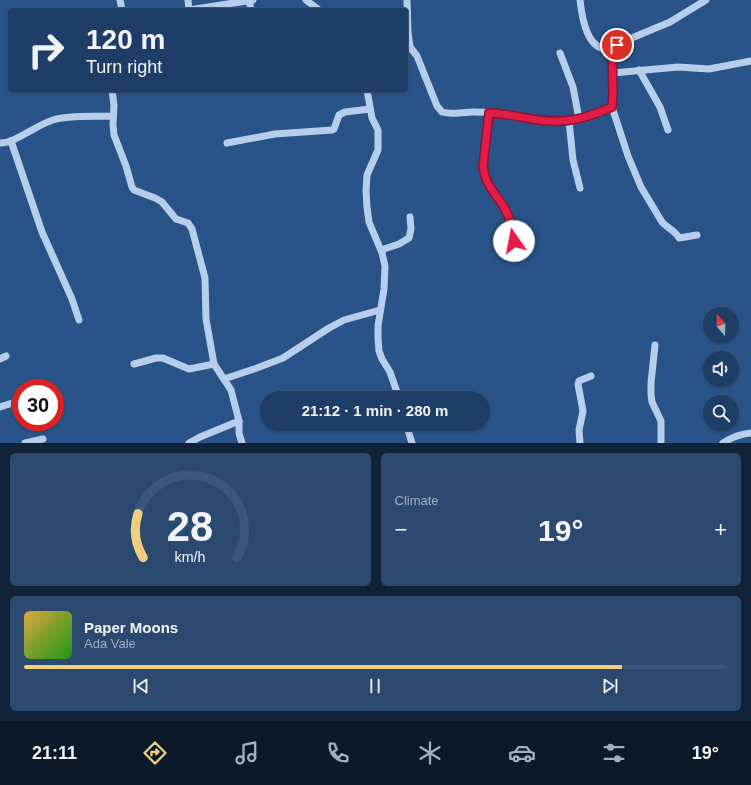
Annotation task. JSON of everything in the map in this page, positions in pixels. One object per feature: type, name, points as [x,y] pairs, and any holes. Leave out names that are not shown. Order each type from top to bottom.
[{"type":"street","points":[[199,8],[233,1],[253,0]]},
{"type":"street","points":[[306,0],[316,8]]},
{"type":"street","points":[[580,0],[582,15],[592,41],[598,47],[607,50],[670,22],[694,9],[706,0]]},
{"type":"street","points":[[408,32],[408,47],[417,56],[437,106],[442,112],[448,114],[474,112],[489,113],[514,115],[539,120],[569,121],[585,118],[612,107]]},
{"type":"street","points":[[612,49],[612,107],[628,156],[641,187],[662,222],[673,230],[678,238],[697,235]]},
{"type":"street","points":[[560,53],[573,87],[579,119]]},
{"type":"street","points":[[613,73],[678,67],[709,69],[751,61]]},
{"type":"street","points":[[639,70],[660,107],[668,130]]},
{"type":"street","points":[[112,92],[114,105],[112,116],[114,135],[134,190],[162,202],[176,219],[188,222],[192,229],[205,278],[206,319],[214,364],[231,390],[242,443]]},
{"type":"street","points":[[367,92],[372,118],[378,130],[378,150],[367,174],[367,207],[369,222],[381,250],[385,266],[385,278],[378,326],[379,351],[390,372],[397,391]]},
{"type":"street","points":[[227,143],[275,134],[332,130],[334,129],[339,115],[345,112],[370,109]]},
{"type":"street","points":[[489,113],[483,166],[484,173],[491,190],[506,211],[514,241]]},
{"type":"street","points":[[0,144],[7,143],[30,130],[55,119],[112,116]]},
{"type":"street","points":[[569,121],[574,165],[580,188]]},
{"type":"street","points":[[11,141],[42,232],[72,299],[79,320]]},
{"type":"street","points":[[381,250],[399,244],[409,238],[411,229],[410,217]]},
{"type":"street","points":[[224,379],[283,358],[344,320],[380,310]]},
{"type":"street","points":[[655,345],[651,394],[652,402],[661,421],[661,443]]},
{"type":"street","points":[[134,364],[156,358],[163,358],[189,369],[214,364]]},
{"type":"street","points":[[580,443],[579,430],[583,411],[578,384],[591,376]]},
{"type":"street","points":[[0,407],[12,403]]},
{"type":"street","points":[[189,443],[238,421]]},
{"type":"street","points":[[408,431],[412,443]]},
{"type":"street","points":[[724,443],[729,438],[751,433]]},
{"type":"street","points":[[25,443],[43,439]]},
{"type":"route","points":[[514,241],[506,211],[491,190],[484,173],[483,166],[489,113],[514,115],[539,120],[569,121],[585,118],[612,107],[612,49],[617,45]]}]
